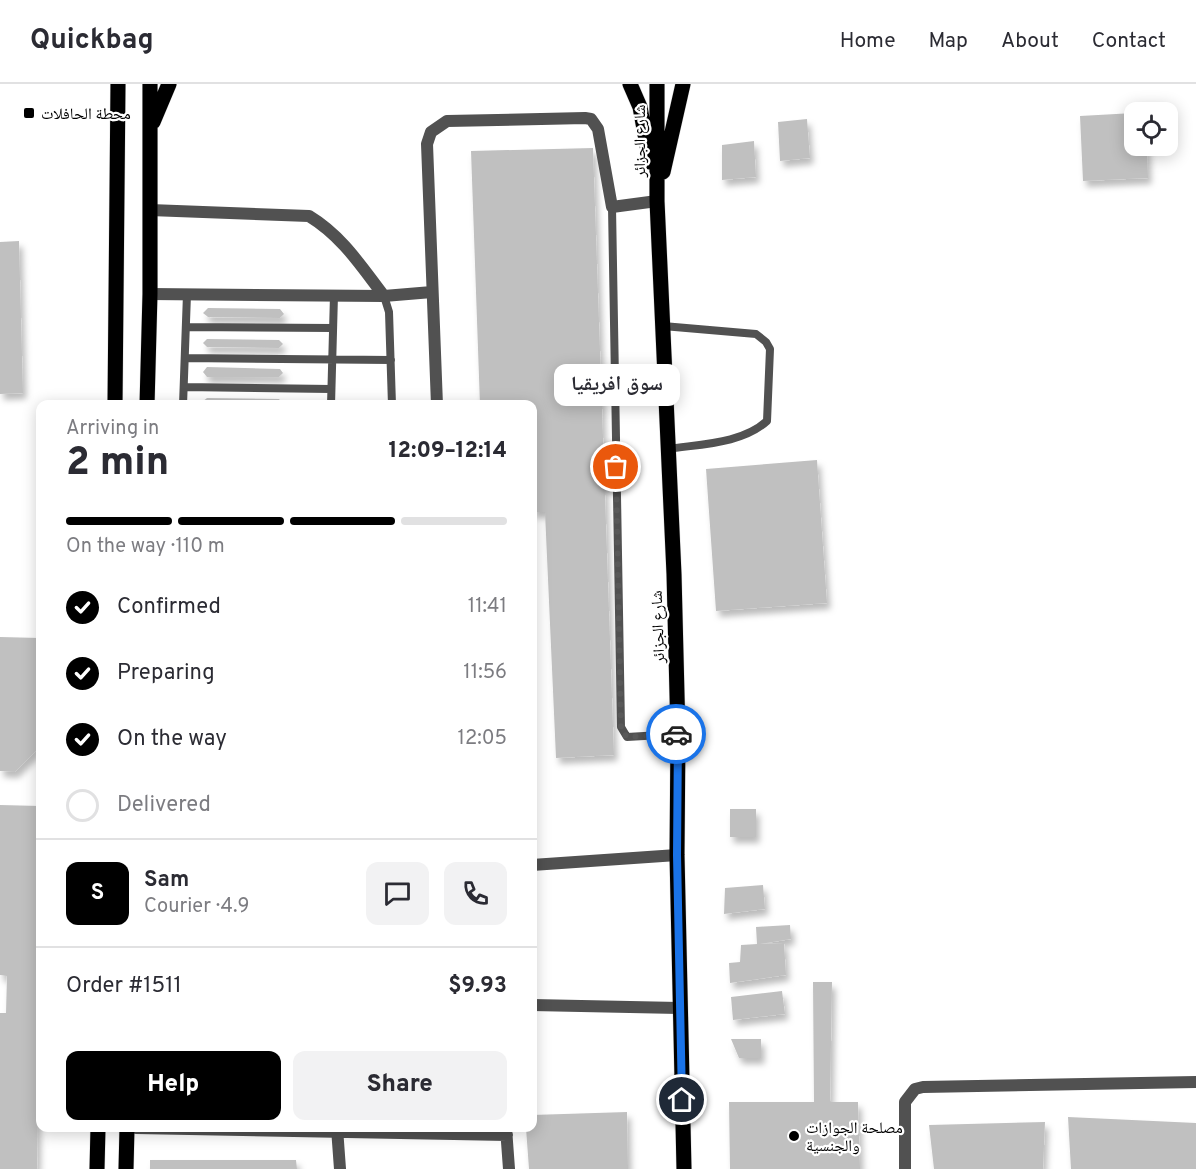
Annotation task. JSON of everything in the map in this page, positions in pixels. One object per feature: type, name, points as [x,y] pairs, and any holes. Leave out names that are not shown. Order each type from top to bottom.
[{"type":"main road","points":[[107,84],[119,121]]},
{"type":"main road","points":[[115,400],[118,84]]},
{"type":"main road","points":[[147,400],[150,294],[150,84]]},
{"type":"main road","points":[[151,128],[169,84]]},
{"type":"main road","points":[[630,84],[640,107],[657,201]]},
{"type":"main road","name":"شارع الجزائر","points":[[657,84],[657,201],[678,734],[679,1008],[684,1169]]},
{"type":"main road","points":[[657,201],[683,84]]},
{"type":"main road","points":[[97,1169],[99,1132]]},
{"type":"main road","points":[[126,1169],[127,1132]]},
{"type":"street","points":[[437,400],[427,144],[431,132],[447,121],[585,118],[591,120],[598,129],[612,207],[657,201]]},
{"type":"street","points":[[150,210],[309,216],[326,226],[342,241],[384,296]]},
{"type":"street","points":[[150,294],[384,296],[432,292]]},
{"type":"street","points":[[537,865],[677,855]]},
{"type":"street","points":[[537,1005],[679,1008]]},
{"type":"street","points":[[905,1169],[905,1102],[915,1089],[923,1087],[1196,1082]]},
{"type":"street","points":[[337,1132],[340,1169]]},
{"type":"street","points":[[506,1132],[509,1169]]},
{"type":"lane","points":[[612,207],[621,727],[627,737],[678,734]]},
{"type":"lane","points":[[183,400],[187,294]]},
{"type":"lane","points":[[331,400],[334,295]]},
{"type":"lane","points":[[384,296],[389,312],[392,400]]},
{"type":"lane","points":[[663,326],[756,334],[766,342],[770,350],[767,421],[757,430],[743,436],[668,449]]},
{"type":"lane","points":[[186,327],[333,328]]},
{"type":"lane","points":[[185,358],[391,360]]},
{"type":"lane","points":[[184,387],[331,389]]},
{"type":"building","points":[[1124,114],[1124,156],[1147,156],[1148,178],[1083,181],[1080,116]]},
{"type":"building","points":[[807,119],[810,158],[780,161],[778,122]]},
{"type":"building","points":[[754,141],[756,177],[722,180],[722,145]]},
{"type":"building","points":[[593,148],[614,755],[556,758],[545,512],[537,512],[537,400],[480,400],[471,151]]},
{"type":"building","points":[[19,241],[23,393],[0,394],[0,242]]},
{"type":"building","points":[[208,308],[280,309],[284,314],[280,318],[208,317],[203,313]]},
{"type":"building","points":[[207,339],[279,340],[283,344],[279,348],[207,347],[203,343]]},
{"type":"building","points":[[207,367],[280,369],[283,373],[279,377],[207,377],[203,372]]},
{"type":"building","points":[[207,398],[280,400],[204,400]]},
{"type":"building","points":[[817,460],[827,603],[716,611],[706,469]]},
{"type":"building","points":[[0,637],[36,638],[36,751],[15,772],[0,771]]},
{"type":"building","points":[[0,805],[36,806],[37,1169],[0,1169],[0,1013],[6,1013],[7,976],[0,975]]},
{"type":"building","points":[[730,809],[756,809],[756,837],[730,837]]},
{"type":"building","points":[[763,885],[765,909],[724,914],[725,888]]},
{"type":"building","points":[[790,925],[791,939],[760,944],[784,943],[786,975],[730,983],[729,963],[740,962],[741,945],[757,944],[756,927]]},
{"type":"building","name":"مصلحة الجوازات والجنسية","points":[[813,982],[832,982],[830,1102],[858,1102],[860,1169],[730,1169],[729,1102],[814,1102]]},
{"type":"building","points":[[782,991],[785,1014],[733,1020],[731,997]]},
{"type":"building","points":[[731,1039],[761,1039],[761,1058],[739,1058]]},
{"type":"building","points":[[627,1112],[628,1169],[529,1169],[526,1132],[537,1132],[537,1115]]},
{"type":"building","points":[[1068,1117],[1196,1123],[1196,1169],[1071,1169]]},
{"type":"building","points":[[1045,1122],[1043,1169],[934,1169],[929,1125]]},
{"type":"building","points":[[150,1160],[296,1160],[297,1169],[150,1169]]},
{"type":"way so far","points":[[616,467],[621,730],[627,737],[676,734]]},
{"type":"place","name":"محطة الحافلات","points":[[29,113]]},
{"type":"place","name":"سوق افريقيا","points":[[616,467]]},
{"type":"place","name":"مصلحة الجوازات والجنسية","points":[[794,1136]]},
{"type":"route","points":[[676,734],[678,734],[677,855],[682,1100]]}]
